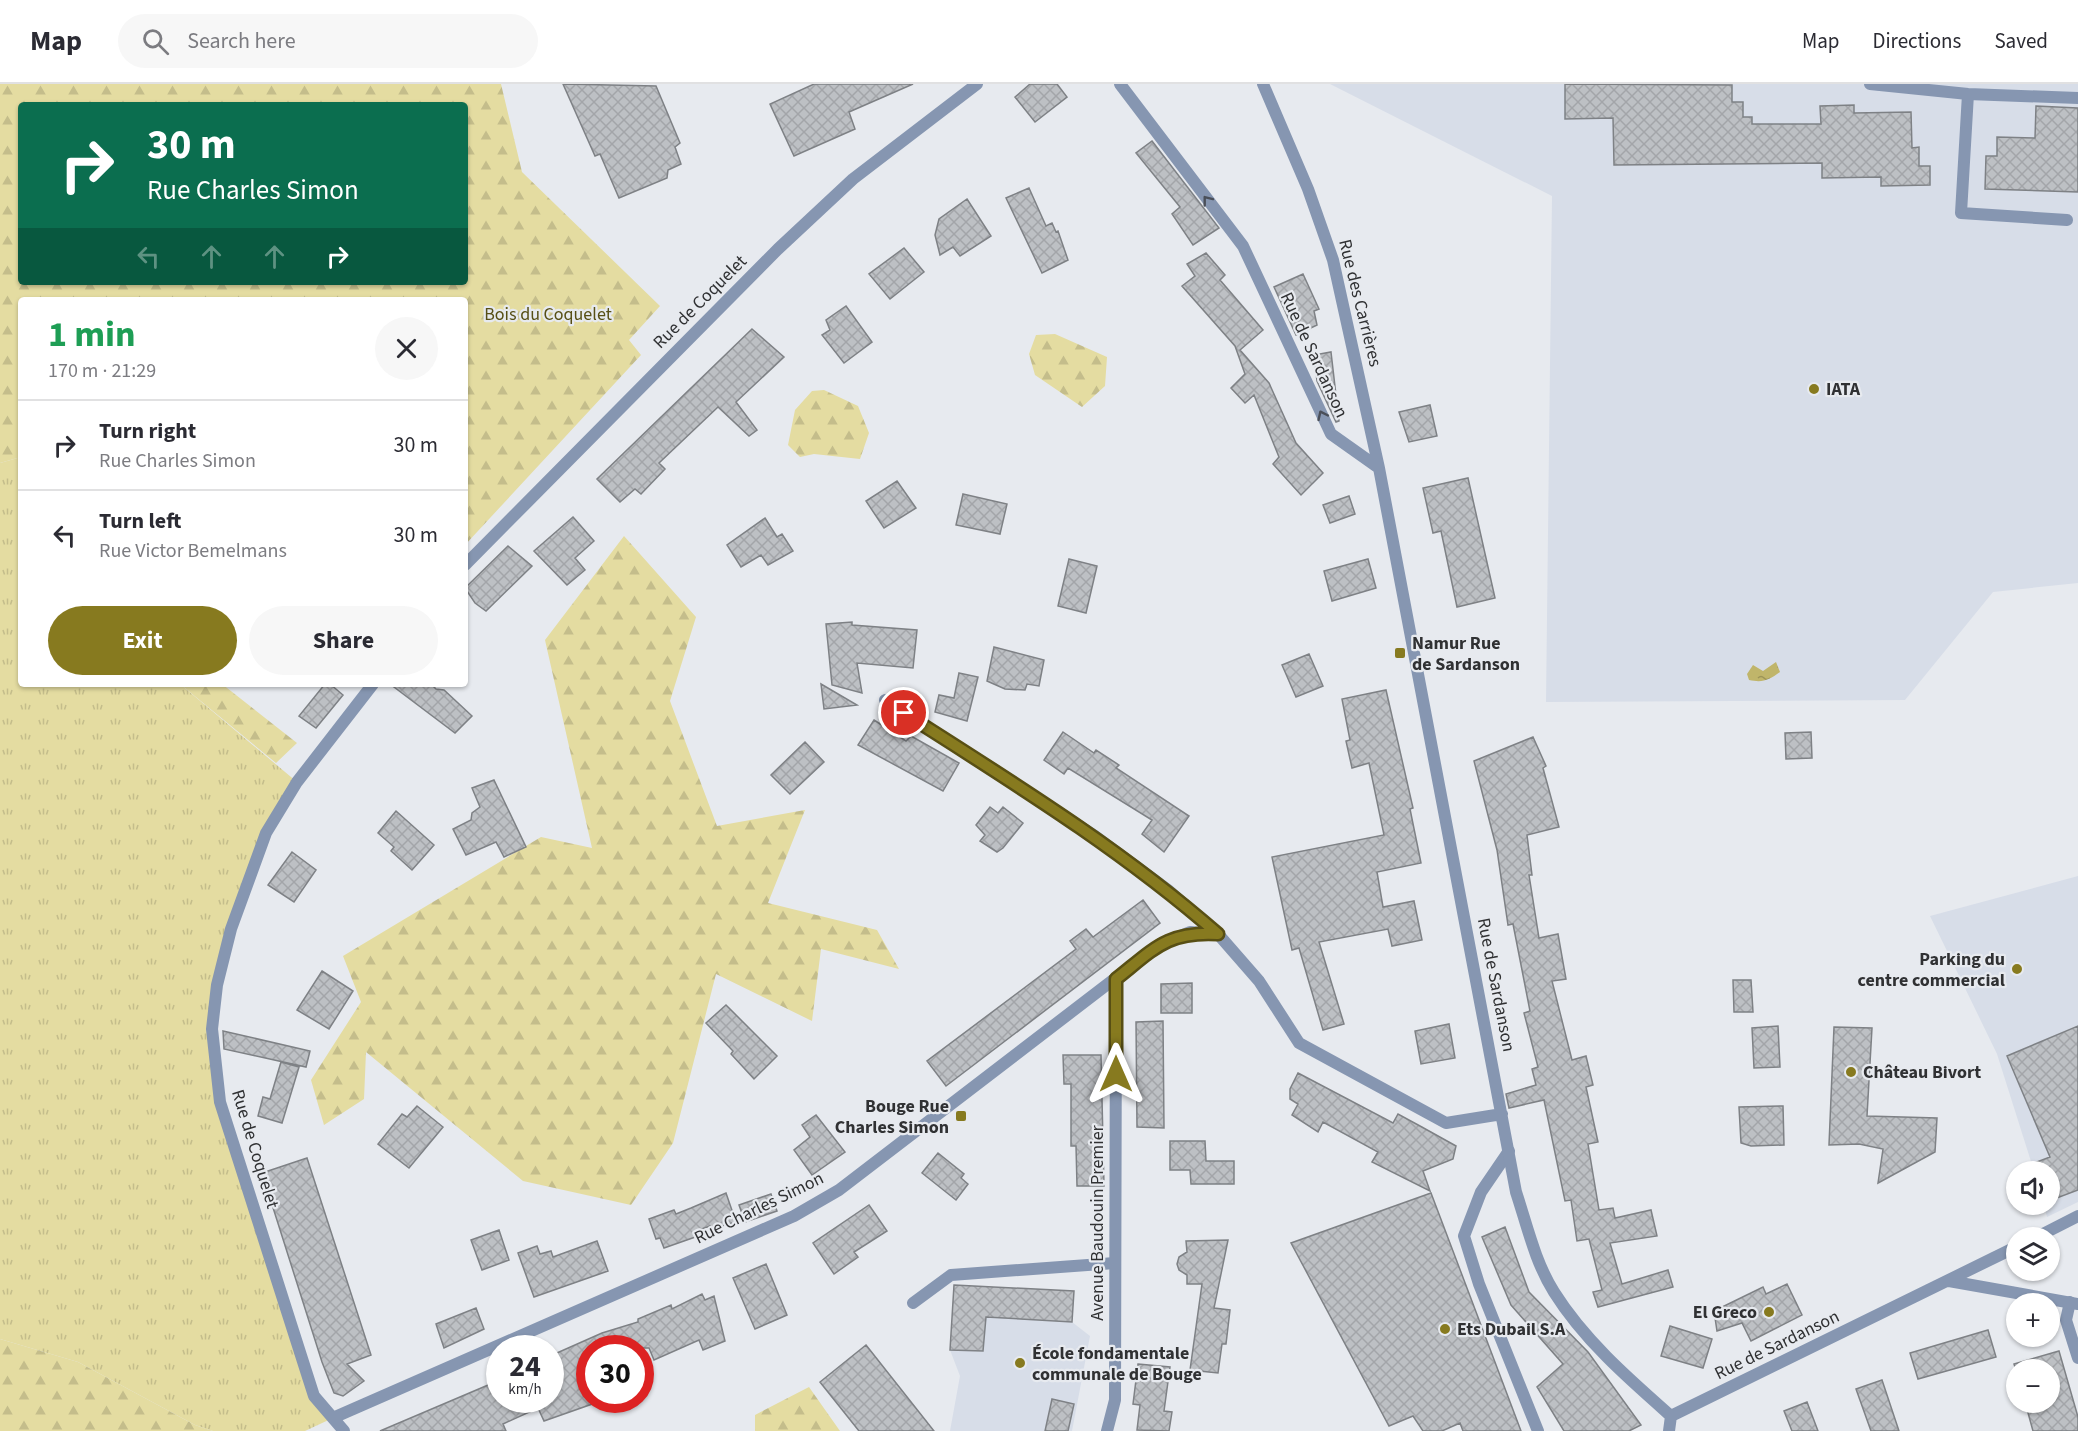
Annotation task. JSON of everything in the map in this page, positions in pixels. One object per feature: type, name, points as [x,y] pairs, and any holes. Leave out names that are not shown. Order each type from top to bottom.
[{"type":"street","name":"Rue de Coquelet","points":[[468,561],[778,249],[845,187],[977,84]]},
{"type":"street","name":"Rue de Sardanson","points":[[1120,84],[1243,246],[1331,434],[1379,468],[1516,1192],[1535,1250],[1553,1291],[1609,1361],[1671,1416],[2006,1252]]},
{"type":"street","name":"Rue des Carrières","points":[[1263,84],[1308,189],[1334,260],[1379,468]]},
{"type":"street","points":[[1870,84],[1968,94],[2078,98]]},
{"type":"street","points":[[1968,94],[1961,213],[2067,220]]},
{"type":"street","name":"Rue de Coquelet","points":[[344,1431],[314,1396],[220,1102],[212,1029],[218,985],[231,929],[266,833],[297,782],[371,687]]},
{"type":"street","points":[[885,700],[1095,836],[1168,890],[1218,934],[1259,981],[1299,1043],[1446,1123],[1502,1114]]},
{"type":"street","name":"Rue Charles Simon","points":[[335,1418],[794,1216],[839,1190],[1160,944],[1190,933],[1218,934]]},
{"type":"street","name":"Avenue Baudouin Premier","points":[[1107,1431],[1114,1400],[1116,979]]},
{"type":"street","points":[[1509,1151],[1481,1192],[1464,1236],[1479,1284],[1538,1431]]},
{"type":"street","points":[[2056,1227],[2078,1216]]},
{"type":"street","points":[[913,1303],[951,1275],[1115,1263]]},
{"type":"street","points":[[1949,1281],[2074,1304],[2066,1320],[2078,1358]]},
{"type":"street","points":[[1669,1431],[1671,1416]]},
{"type":"shaded area","name":"IATA","points":[[1330,84],[2078,84],[2078,583],[1993,592],[1905,700],[1546,702],[1552,196]]},
{"type":"shaded area","name":"Parking du centre commercial","points":[[2078,876],[2078,1202],[2060,1211],[2060,1161],[2031,1161],[1997,1054],[1930,916]]},
{"type":"shaded area","name":"École fondamentale communale de Bouge","points":[[954,1285],[1074,1291],[1072,1322],[1090,1336],[1072,1431],[950,1431],[960,1376],[950,1350]]},
{"type":"green space","name":"Bois du Coquelet","points":[[0,84],[501,84],[522,172],[660,306],[629,340],[641,355],[468,542],[468,297],[18,297],[18,458],[0,463]]},
{"type":"green space","points":[[1055,334],[1107,357],[1105,386],[1082,407],[1035,375],[1029,354],[1036,335]]},
{"type":"green space","points":[[824,390],[858,406],[869,433],[860,459],[814,454],[800,457],[788,445],[795,410],[812,391]]},
{"type":"green space","points":[[18,458],[18,687],[184,687],[297,782],[266,833],[231,929],[212,1029],[220,1102],[314,1396],[335,1417],[305,1431],[213,1431],[195,1425],[78,1362],[0,1339],[0,463]]},
{"type":"green space","points":[[624,536],[696,617],[670,701],[717,826],[805,810],[768,903],[877,930],[899,969],[821,949],[812,1021],[716,974],[673,1143],[631,1205],[523,1181],[366,1052],[364,1099],[324,1125],[311,1080],[361,1002],[343,956],[541,837],[592,848],[545,640]]},
{"type":"green space","points":[[184,687],[226,687],[297,743],[276,763]]},
{"type":"green space","points":[[0,1339],[78,1362],[195,1425],[213,1431],[0,1431]]},
{"type":"green space","points":[[809,1387],[840,1431],[755,1431],[755,1415]]},
{"type":"water","points":[[1776,662],[1780,672],[1776,675],[1762,681],[1749,680],[1747,674],[1753,665],[1763,671]]},
{"type":"building","points":[[563,84],[656,86],[680,143],[675,147],[681,164],[668,170],[667,178],[619,198],[600,154],[595,156]]},
{"type":"building","points":[[814,84],[913,84],[849,112],[855,129],[794,156],[770,104]]},
{"type":"building","points":[[1030,84],[1057,84],[1067,97],[1035,122],[1015,97]]},
{"type":"building","points":[[1565,84],[1732,85],[1732,102],[1743,102],[1743,117],[1752,117],[1752,124],[1821,124],[1820,106],[1854,105],[1854,113],[1911,112],[1912,148],[1919,147],[1919,166],[1930,166],[1930,185],[1881,186],[1881,177],[1822,178],[1822,163],[1614,165],[1613,118],[1565,119]]},
{"type":"building","points":[[2036,106],[2078,108],[2078,192],[1985,189],[1986,156],[1997,156],[1997,137],[2035,138]]},
{"type":"building","points":[[1152,141],[1219,228],[1193,245],[1172,214],[1180,207],[1136,153]]},
{"type":"building","points":[[1029,188],[1046,226],[1052,223],[1056,232],[1058,231],[1068,260],[1042,273],[1006,198]]},
{"type":"building","points":[[967,199],[991,236],[960,256],[953,247],[940,255],[935,235],[939,219]]},
{"type":"building","points":[[904,248],[924,272],[890,299],[869,274]]},
{"type":"building","points":[[1206,253],[1225,275],[1220,280],[1263,330],[1240,350],[1269,383],[1296,443],[1323,473],[1301,495],[1273,464],[1279,457],[1254,395],[1245,403],[1231,388],[1245,374],[1235,346],[1182,286],[1195,276],[1187,264]]},
{"type":"building","points":[[1303,274],[1319,309],[1314,311],[1317,325],[1296,335],[1274,287]]},
{"type":"building","points":[[846,306],[872,342],[844,363],[822,335],[830,330],[826,320]]},
{"type":"building","points":[[752,329],[784,357],[736,402],[757,430],[749,436],[718,407],[659,463],[665,469],[641,494],[635,489],[620,502],[597,479]]},
{"type":"building","points":[[1331,352],[1339,421],[1336,422],[1317,381],[1314,355]]},
{"type":"building","points":[[1430,405],[1437,436],[1409,442],[1399,412]]},
{"type":"building","points":[[1468,478],[1495,598],[1457,607],[1441,531],[1433,533],[1423,488]]},
{"type":"building","points":[[897,481],[916,508],[884,528],[866,501]]},
{"type":"building","points":[[963,494],[1007,504],[1000,534],[956,525]]},
{"type":"building","points":[[1349,496],[1355,514],[1330,523],[1323,505]]},
{"type":"building","points":[[573,517],[594,541],[575,558],[585,570],[567,585],[534,551]]},
{"type":"building","points":[[765,518],[777,537],[782,534],[793,551],[768,565],[761,555],[741,567],[727,545]]},
{"type":"building","points":[[508,546],[532,566],[486,611],[475,603],[468,592],[468,585]]},
{"type":"building","points":[[1069,559],[1097,566],[1086,613],[1058,606]]},
{"type":"building","points":[[1368,559],[1376,588],[1332,601],[1324,571]]},
{"type":"building","points":[[852,622],[852,625],[917,630],[913,668],[857,663],[862,693],[832,685],[826,624]]},
{"type":"building","points":[[994,647],[1044,660],[1039,686],[1027,684],[1025,690],[1005,689],[987,681]]},
{"type":"building","points":[[1309,654],[1323,686],[1296,697],[1282,665]]},
{"type":"building","points":[[959,673],[978,677],[967,721],[935,712],[939,695],[954,698]]},
{"type":"building","points":[[821,684],[857,705],[824,709]]},
{"type":"building","points":[[323,687],[334,687],[343,695],[316,728],[299,716]]},
{"type":"building","points":[[394,687],[434,687],[444,690],[472,716],[455,733]]},
{"type":"building","points":[[1386,690],[1413,808],[1410,809],[1421,863],[1377,872],[1383,907],[1414,901],[1422,940],[1392,946],[1388,929],[1319,942],[1344,1024],[1323,1030],[1299,948],[1292,950],[1272,857],[1384,835],[1369,763],[1352,768],[1346,741],[1350,740],[1342,699]]},
{"type":"building","points":[[874,720],[906,741],[911,736],[959,763],[943,791],[858,745]]},
{"type":"building","points":[[1063,732],[1094,753],[1096,750],[1119,765],[1116,768],[1189,816],[1164,852],[1142,834],[1152,820],[1068,768],[1064,774],[1044,760]]},
{"type":"building","points":[[1811,732],[1812,758],[1786,759],[1785,733]]},
{"type":"building","points":[[1533,737],[1546,766],[1543,768],[1559,827],[1527,835],[1532,875],[1529,875],[1539,938],[1558,934],[1566,979],[1552,981],[1572,1060],[1586,1056],[1593,1085],[1586,1087],[1598,1142],[1588,1144],[1599,1210],[1613,1208],[1615,1218],[1651,1210],[1657,1236],[1610,1243],[1622,1284],[1668,1270],[1673,1287],[1598,1307],[1593,1292],[1602,1290],[1589,1239],[1577,1241],[1571,1200],[1565,1201],[1544,1100],[1509,1108],[1506,1094],[1536,1085],[1532,1069],[1538,1067],[1524,1013],[1530,1011],[1513,924],[1508,925],[1497,850],[1474,761]]},
{"type":"building","points":[[805,742],[824,762],[790,794],[771,775]]},
{"type":"building","points":[[494,780],[526,847],[504,857],[496,842],[466,855],[453,829],[471,820],[472,813],[480,807],[472,788]]},
{"type":"building","points":[[990,807],[998,813],[1003,807],[1023,823],[997,852],[980,841],[985,835],[976,825]]},
{"type":"building","points":[[396,811],[434,845],[412,870],[391,851],[394,847],[378,833]]},
{"type":"building","points":[[292,852],[316,870],[294,902],[268,885]]},
{"type":"building","points":[[1143,900],[1160,923],[946,1086],[927,1061],[1076,949],[1070,941],[1086,929],[1093,937]]},
{"type":"building","points":[[322,971],[353,991],[329,1029],[297,1010]]},
{"type":"building","points":[[1733,980],[1751,980],[1753,1012],[1734,1012]]},
{"type":"building","points":[[1192,983],[1192,1013],[1161,1013],[1161,984]]},
{"type":"building","points":[[726,1005],[777,1056],[754,1079],[731,1054],[733,1051],[706,1023]]},
{"type":"building","points":[[1163,1021],[1164,1128],[1137,1127],[1136,1022]]},
{"type":"building","points":[[1449,1024],[1455,1058],[1421,1064],[1415,1031]]},
{"type":"building","points":[[1778,1026],[1780,1067],[1754,1068],[1752,1028]]},
{"type":"building","points":[[2078,1026],[2078,1190],[2060,1197],[2060,1161],[2039,1161],[2050,1157],[2007,1056]]},
{"type":"building","points":[[1834,1027],[1872,1028],[1867,1116],[1937,1118],[1935,1152],[1878,1183],[1883,1149],[1859,1144],[1829,1145]]},
{"type":"building","points":[[223,1031],[310,1051],[306,1067],[224,1049]]},
{"type":"building","points":[[1063,1055],[1101,1055],[1104,1186],[1077,1186],[1076,1146],[1071,1146],[1071,1084],[1064,1084]]},
{"type":"building","points":[[281,1062],[299,1067],[282,1123],[258,1116],[263,1097],[270,1099]]},
{"type":"building","points":[[1298,1073],[1393,1123],[1398,1114],[1420,1126],[1456,1146],[1453,1159],[1423,1171],[1430,1191],[1372,1162],[1378,1152],[1323,1122],[1318,1132],[1292,1115],[1298,1104],[1290,1099],[1290,1089]]},
{"type":"building","points":[[417,1106],[443,1127],[409,1168],[378,1144],[402,1114],[407,1117]]},
{"type":"building","points":[[1783,1106],[1784,1145],[1751,1146],[1741,1143],[1739,1107]]},
{"type":"building","points":[[816,1115],[845,1152],[812,1175],[794,1150],[810,1137],[802,1125]]},
{"type":"building","points":[[1170,1141],[1205,1141],[1206,1161],[1234,1161],[1234,1184],[1191,1184],[1190,1170],[1170,1170]]},
{"type":"building","points":[[938,1153],[964,1174],[961,1178],[968,1184],[956,1200],[922,1173]]},
{"type":"building","points":[[307,1158],[371,1355],[347,1364],[364,1381],[343,1396],[334,1393],[322,1362],[262,1173]]},
{"type":"building","points":[[726,1193],[736,1222],[711,1229],[710,1226],[699,1230],[701,1235],[664,1248],[660,1238],[656,1239],[649,1219],[674,1210],[676,1214]]},
{"type":"building","points":[[1431,1193],[1521,1431],[1463,1431],[1460,1423],[1442,1431],[1423,1431],[1413,1416],[1389,1426],[1291,1243]]},
{"type":"building","points":[[771,1194],[777,1211],[745,1222],[739,1205]]},
{"type":"building","points":[[869,1205],[887,1231],[854,1252],[858,1257],[834,1274],[813,1243]]},
{"type":"building","points":[[1505,1227],[1529,1292],[1588,1352],[1641,1425],[1629,1431],[1564,1431],[1537,1387],[1563,1364],[1511,1305],[1482,1237]]},
{"type":"building","points":[[499,1230],[509,1260],[482,1270],[471,1240]]},
{"type":"building","points":[[1228,1240],[1214,1308],[1230,1310],[1226,1344],[1222,1344],[1218,1373],[1190,1370],[1202,1284],[1187,1284],[1187,1275],[1179,1270],[1177,1264],[1179,1257],[1187,1252],[1186,1241]]},
{"type":"building","points":[[597,1241],[608,1271],[534,1297],[518,1253],[537,1246],[540,1254],[551,1251],[553,1257]]},
{"type":"building","points":[[766,1264],[787,1315],[755,1329],[733,1278]]},
{"type":"building","name":"El Greco","points":[[1787,1284],[1802,1315],[1751,1341],[1742,1323],[1717,1331],[1714,1311],[1763,1287],[1766,1294]]},
{"type":"building","points":[[954,1285],[1074,1291],[1072,1322],[986,1317],[983,1351],[950,1350]]},
{"type":"building","points":[[702,1294],[705,1300],[714,1296],[725,1341],[703,1350],[699,1340],[654,1360],[654,1335],[597,1335],[638,1322],[638,1319],[671,1305],[672,1309]]},
{"type":"building","points":[[476,1308],[484,1329],[444,1348],[436,1324]]},
{"type":"building","points":[[1670,1326],[1712,1339],[1703,1368],[1661,1356]]},
{"type":"building","points":[[1988,1330],[1996,1357],[1918,1379],[1910,1353]]},
{"type":"building","points":[[576,1344],[576,1410],[544,1421],[540,1413],[564,1413],[564,1350]]},
{"type":"building","points":[[866,1345],[934,1431],[859,1431],[820,1382]]},
{"type":"building","points":[[2059,1351],[2078,1417],[2078,1431],[2033,1431],[2028,1413],[2060,1413],[2060,1359],[2031,1359]]},
{"type":"building","points":[[1138,1364],[1170,1367],[1164,1411],[1172,1412],[1169,1431],[1137,1430],[1140,1405],[1133,1404]]},
{"type":"building","points":[[1882,1380],[1899,1431],[1871,1431],[1856,1389]]},
{"type":"building","points":[[486,1386],[486,1413],[527,1413],[503,1424],[506,1431],[380,1431]]},
{"type":"building","points":[[1052,1399],[1074,1404],[1068,1431],[1045,1431]]},
{"type":"building","points":[[1807,1402],[1818,1431],[1792,1431],[1784,1411]]},
{"type":"place","name":"IATA","points":[[1814,389]]},
{"type":"place","name":"Namur Rue de Sardanson","points":[[1400,653]]},
{"type":"place","name":"Parking du centre commercial","points":[[2017,969]]},
{"type":"place","name":"Château Bivort","points":[[1851,1072]]},
{"type":"place","name":"Bouge Rue Charles Simon","points":[[961,1116]]},
{"type":"place","name":"El Greco","points":[[1769,1312]]},
{"type":"place","name":"Ets Dubail S.A","points":[[1445,1329]]},
{"type":"place","name":"École fondamentale communale de Bouge","points":[[1020,1363]]},
{"type":"route","points":[[904,713],[1095,836],[1168,890],[1218,934],[1190,933],[1160,944],[1116,979],[1116,1074]]}]
